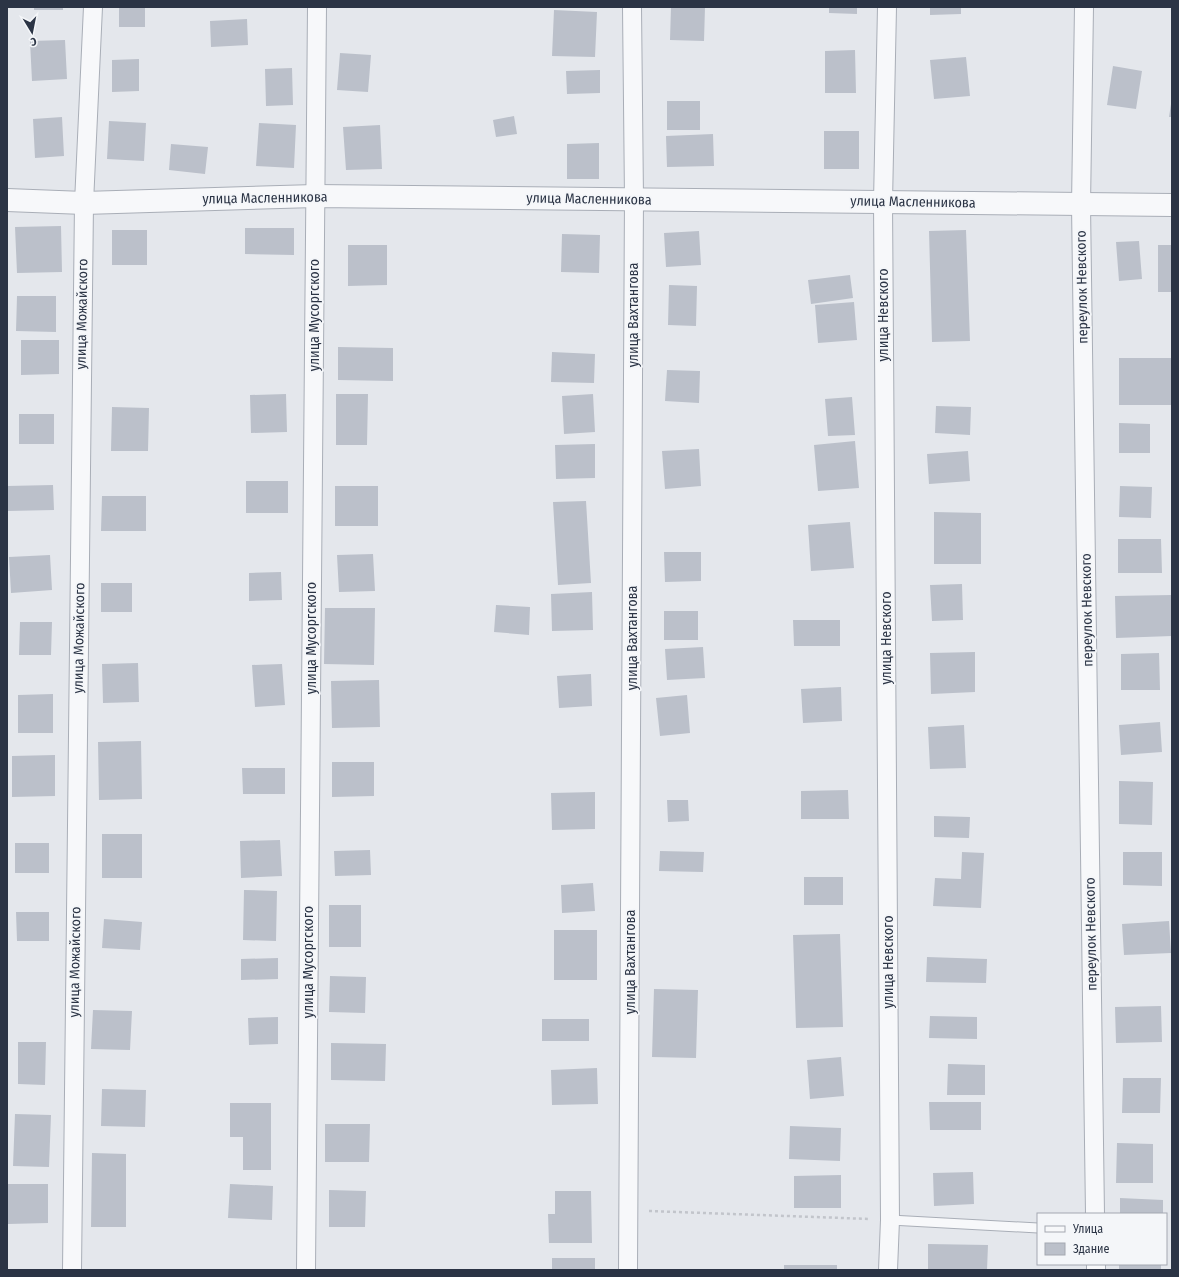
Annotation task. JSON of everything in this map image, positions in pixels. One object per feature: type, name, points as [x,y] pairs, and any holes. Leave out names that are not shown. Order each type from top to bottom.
[{"type":"street","name":"улица Можайского","points":[[72,1270],[84,203],[93,7]]},
{"type":"street","name":"улица Мусоргского","points":[[306,1270],[317,7]]},
{"type":"street","name":"улица Вахтангова","points":[[628,1270],[634,199],[632,7]]},
{"type":"street","name":"улица Невского","points":[[887,7],[883,202],[890,1220],[888,1270]]},
{"type":"street","name":"переулок Невского","points":[[1084,7],[1081,205],[1095,1213]]},
{"type":"street","name":"улица Масленникова","points":[[7,200],[84,203],[315,196],[1172,205]]},
{"type":"lane","points":[[890,1220],[1037,1228]]},
{"type":"path","points":[[629,1211],[890,1220]]},
{"type":"building","points":[[34,7],[63,7],[63,10],[34,10]]},
{"type":"building","points":[[119,7],[145,7],[145,27],[119,27]]},
{"type":"building","points":[[671,7],[705,7],[704,41],[670,40]]},
{"type":"building","points":[[829,7],[857,7],[857,14],[829,13]]},
{"type":"building","points":[[930,7],[961,7],[961,14],[930,15]]},
{"type":"building","points":[[554,10],[597,12],[595,57],[552,56]]},
{"type":"building","points":[[247,19],[248,45],[211,47],[210,21]]},
{"type":"building","points":[[65,40],[67,79],[32,81],[30,41]]},
{"type":"building","points":[[855,50],[856,93],[825,93],[825,51]]},
{"type":"building","points":[[340,53],[371,55],[368,92],[337,90]]},
{"type":"building","points":[[966,57],[970,96],[934,99],[930,60]]},
{"type":"building","points":[[139,59],[139,91],[112,92],[112,60]]},
{"type":"building","points":[[1113,66],[1142,71],[1136,109],[1107,105]]},
{"type":"building","points":[[292,68],[293,105],[266,106],[265,69]]},
{"type":"building","points":[[600,70],[600,93],[567,94],[566,71]]},
{"type":"building","points":[[667,101],[700,101],[700,130],[667,130]]},
{"type":"building","points":[[1171,104],[1172,117],[1169,117]]},
{"type":"building","points":[[514,116],[517,134],[496,137],[493,120]]},
{"type":"building","points":[[62,117],[64,156],[35,158],[33,119]]},
{"type":"building","points":[[109,121],[146,123],[144,161],[107,159]]},
{"type":"building","points":[[259,123],[296,125],[294,168],[256,166]]},
{"type":"building","points":[[380,125],[382,169],[346,170],[343,127]]},
{"type":"building","points":[[824,131],[859,131],[859,169],[824,169]]},
{"type":"building","points":[[713,134],[714,166],[667,167],[666,136]]},
{"type":"building","points":[[599,143],[599,179],[567,179],[567,144]]},
{"type":"building","points":[[171,144],[208,147],[205,174],[169,170]]},
{"type":"building","points":[[61,226],[62,272],[17,273],[15,227]]},
{"type":"building","points":[[245,228],[294,228],[294,255],[245,254]]},
{"type":"building","points":[[112,230],[147,230],[147,265],[112,265]]},
{"type":"building","points":[[966,230],[970,341],[932,342],[929,231]]},
{"type":"building","points":[[699,231],[701,265],[666,267],[664,233]]},
{"type":"building","points":[[562,234],[600,235],[599,273],[561,272]]},
{"type":"building","points":[[1139,241],[1142,279],[1119,281],[1116,242]]},
{"type":"building","points":[[348,245],[387,245],[387,285],[348,286]]},
{"type":"building","points":[[1158,245],[1172,245],[1172,292],[1158,292]]},
{"type":"building","points":[[850,275],[853,298],[811,304],[808,280]]},
{"type":"building","points":[[669,285],[697,286],[696,326],[668,325]]},
{"type":"building","points":[[17,296],[56,296],[56,332],[16,331]]},
{"type":"building","points":[[854,302],[857,340],[818,343],[815,305]]},
{"type":"building","points":[[21,340],[59,340],[59,374],[21,375]]},
{"type":"building","points":[[338,347],[393,348],[393,381],[338,380]]},
{"type":"building","points":[[552,352],[595,354],[594,383],[551,382]]},
{"type":"building","points":[[1119,358],[1172,358],[1172,405],[1119,405]]},
{"type":"building","points":[[667,370],[700,371],[699,403],[665,401]]},
{"type":"building","points":[[286,394],[287,432],[251,433],[250,395]]},
{"type":"building","points":[[336,394],[368,394],[367,445],[336,445]]},
{"type":"building","points":[[593,394],[595,432],[564,434],[562,396]]},
{"type":"building","points":[[852,397],[855,435],[828,436],[825,399]]},
{"type":"building","points":[[936,406],[971,407],[970,435],[935,433]]},
{"type":"building","points":[[112,407],[149,408],[148,451],[111,451]]},
{"type":"building","points":[[19,414],[54,414],[54,444],[19,444]]},
{"type":"building","points":[[1119,423],[1150,424],[1150,453],[1119,453]]},
{"type":"building","points":[[855,441],[859,488],[818,491],[814,445]]},
{"type":"building","points":[[595,444],[595,478],[556,479],[555,445]]},
{"type":"building","points":[[699,449],[701,486],[665,489],[662,451]]},
{"type":"building","points":[[968,451],[970,481],[929,484],[927,454]]},
{"type":"building","points":[[246,481],[288,481],[288,513],[246,513]]},
{"type":"building","points":[[53,485],[54,510],[8,511],[7,486]]},
{"type":"building","points":[[335,486],[378,486],[378,526],[335,526]]},
{"type":"building","points":[[1120,486],[1152,487],[1151,518],[1119,517]]},
{"type":"building","points":[[102,496],[146,496],[146,531],[101,531]]},
{"type":"building","points":[[586,501],[591,583],[558,585],[553,502]]},
{"type":"building","points":[[934,512],[981,513],[981,564],[934,564]]},
{"type":"building","points":[[850,522],[854,568],[811,571],[808,525]]},
{"type":"building","points":[[1118,539],[1161,539],[1162,573],[1118,573]]},
{"type":"building","points":[[664,552],[701,552],[701,581],[665,582]]},
{"type":"building","points":[[373,554],[375,591],[339,592],[337,555]]},
{"type":"building","points":[[50,555],[52,590],[11,593],[9,557]]},
{"type":"building","points":[[281,572],[282,600],[249,601],[249,573]]},
{"type":"building","points":[[101,583],[132,583],[132,612],[101,612]]},
{"type":"building","points":[[962,584],[963,620],[932,621],[930,585]]},
{"type":"building","points":[[592,592],[593,630],[552,631],[551,594]]},
{"type":"building","points":[[1172,595],[1172,636],[1116,638],[1115,596]]},
{"type":"building","points":[[496,605],[530,607],[529,635],[494,632]]},
{"type":"building","points":[[325,608],[375,608],[374,665],[324,664]]},
{"type":"building","points":[[664,611],[698,611],[698,640],[664,640]]},
{"type":"building","points":[[793,620],[840,620],[840,646],[794,646]]},
{"type":"building","points":[[20,622],[52,622],[51,655],[19,655]]},
{"type":"building","points":[[703,647],[705,678],[667,680],[665,649]]},
{"type":"building","points":[[975,652],[975,692],[931,694],[930,653]]},
{"type":"building","points":[[1159,653],[1160,690],[1121,690],[1121,654]]},
{"type":"building","points":[[138,663],[139,702],[103,703],[102,664]]},
{"type":"building","points":[[282,664],[285,705],[255,707],[252,665]]},
{"type":"building","points":[[591,674],[592,706],[559,708],[557,676]]},
{"type":"building","points":[[379,680],[380,727],[332,728],[331,681]]},
{"type":"building","points":[[841,687],[842,721],[803,723],[801,689]]},
{"type":"building","points":[[53,694],[53,733],[18,733],[18,695]]},
{"type":"building","points":[[687,695],[690,733],[660,736],[656,698]]},
{"type":"building","points":[[1160,722],[1162,752],[1121,755],[1119,725]]},
{"type":"building","points":[[964,725],[966,768],[930,769],[928,727]]},
{"type":"building","points":[[141,741],[142,799],[99,800],[98,742]]},
{"type":"building","points":[[55,755],[55,796],[12,797],[12,756]]},
{"type":"building","points":[[332,762],[374,762],[374,796],[332,797]]},
{"type":"building","points":[[242,768],[285,768],[285,794],[243,794]]},
{"type":"building","points":[[1119,781],[1153,782],[1152,825],[1119,824]]},
{"type":"building","points":[[848,790],[849,819],[801,819],[801,791]]},
{"type":"building","points":[[595,792],[595,829],[552,830],[551,793]]},
{"type":"building","points":[[667,800],[688,800],[689,821],[668,822]]},
{"type":"building","points":[[934,816],[970,817],[969,838],[934,837]]},
{"type":"building","points":[[102,834],[142,834],[142,878],[102,878]]},
{"type":"building","points":[[280,840],[282,876],[241,878],[240,841]]},
{"type":"building","points":[[15,843],[49,843],[49,873],[15,873]]},
{"type":"building","points":[[370,850],[371,875],[335,876],[334,851]]},
{"type":"building","points":[[660,851],[704,852],[703,872],[659,871]]},
{"type":"building","points":[[962,852],[984,853],[981,908],[933,906],[935,878],[961,879]]},
{"type":"building","points":[[1123,852],[1162,852],[1162,886],[1123,885]]},
{"type":"building","points":[[804,877],[843,877],[843,905],[804,905]]},
{"type":"building","points":[[593,883],[595,911],[562,913],[561,885]]},
{"type":"building","points":[[244,890],[277,891],[276,941],[243,940]]},
{"type":"building","points":[[329,905],[361,905],[361,947],[329,947]]},
{"type":"building","points":[[16,912],[49,912],[49,941],[17,941]]},
{"type":"building","points":[[104,919],[142,922],[140,950],[102,948]]},
{"type":"building","points":[[1169,921],[1171,953],[1124,955],[1122,924]]},
{"type":"building","points":[[554,930],[597,930],[597,980],[554,980]]},
{"type":"building","points":[[840,934],[843,1027],[796,1028],[793,935]]},
{"type":"building","points":[[927,957],[987,959],[986,983],[926,982]]},
{"type":"building","points":[[278,958],[278,979],[241,980],[241,959]]},
{"type":"building","points":[[330,976],[366,977],[365,1013],[329,1012]]},
{"type":"building","points":[[654,989],[698,990],[696,1058],[652,1057]]},
{"type":"building","points":[[1161,1006],[1162,1042],[1116,1043],[1115,1007]]},
{"type":"building","points":[[93,1010],[132,1011],[130,1050],[91,1049]]},
{"type":"building","points":[[930,1016],[977,1017],[977,1039],[929,1038]]},
{"type":"building","points":[[278,1017],[278,1044],[249,1045],[248,1018]]},
{"type":"building","points":[[542,1019],[589,1019],[589,1041],[542,1041]]},
{"type":"building","points":[[18,1042],[46,1042],[45,1085],[18,1084]]},
{"type":"building","points":[[331,1043],[386,1044],[385,1081],[331,1080]]},
{"type":"building","points":[[841,1057],[844,1096],[810,1099],[807,1060]]},
{"type":"building","points":[[948,1064],[985,1065],[985,1095],[947,1095]]},
{"type":"building","points":[[597,1068],[598,1104],[552,1105],[551,1070]]},
{"type":"building","points":[[1123,1078],[1161,1078],[1160,1113],[1122,1113]]},
{"type":"building","points":[[102,1089],[146,1090],[145,1127],[101,1126]]},
{"type":"building","points":[[929,1102],[981,1102],[981,1130],[930,1130]]},
{"type":"building","points":[[230,1103],[271,1103],[271,1170],[243,1170],[243,1137],[230,1137]]},
{"type":"building","points":[[15,1114],[51,1115],[49,1167],[13,1166]]},
{"type":"building","points":[[325,1124],[370,1124],[369,1162],[325,1162]]},
{"type":"building","points":[[790,1126],[841,1128],[840,1161],[789,1159]]},
{"type":"building","points":[[1117,1143],[1153,1144],[1153,1183],[1116,1183]]},
{"type":"building","points":[[92,1153],[126,1154],[126,1227],[91,1227]]},
{"type":"building","points":[[973,1172],[974,1204],[934,1206],[933,1173]]},
{"type":"building","points":[[841,1175],[841,1208],[794,1208],[794,1176]]},
{"type":"building","points":[[8,1184],[48,1184],[48,1223],[8,1224]]},
{"type":"building","points":[[230,1184],[273,1186],[272,1220],[228,1218]]},
{"type":"building","points":[[329,1190],[366,1191],[365,1227],[329,1227]]},
{"type":"building","points":[[555,1191],[591,1191],[592,1243],[549,1243],[548,1214],[555,1214]]},
{"type":"building","points":[[1120,1198],[1163,1200],[1163,1213],[1120,1213]]},
{"type":"building","points":[[928,1244],[988,1245],[987,1270],[928,1270]]},
{"type":"building","points":[[552,1258],[595,1258],[595,1270],[552,1270]]},
{"type":"building","points":[[784,1265],[837,1265],[837,1270],[784,1270]]},
{"type":"building","points":[[1119,1265],[1161,1265],[1161,1270],[1119,1270]]}]
